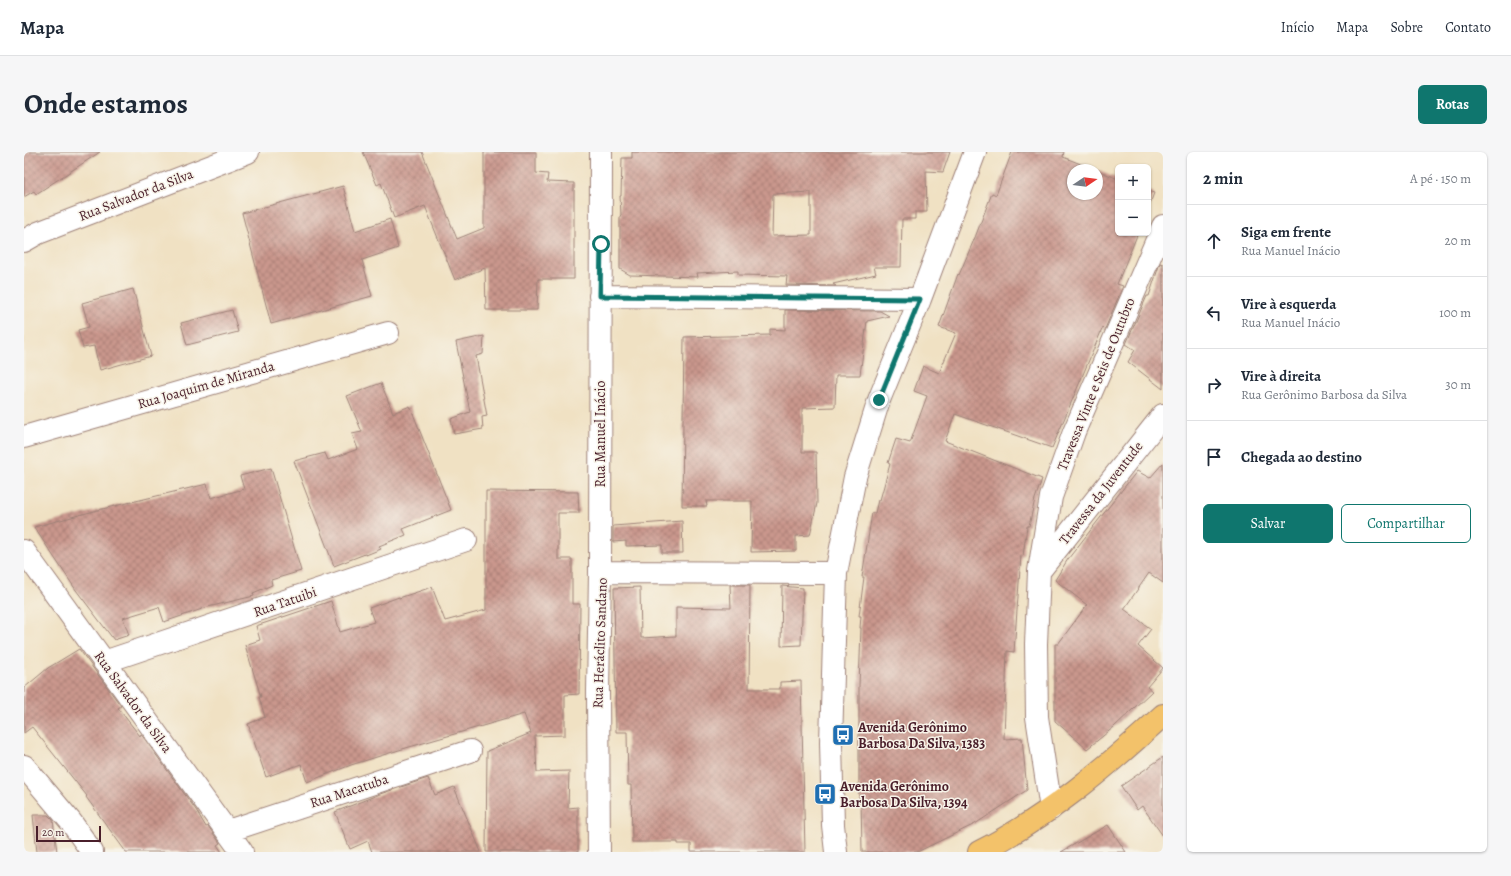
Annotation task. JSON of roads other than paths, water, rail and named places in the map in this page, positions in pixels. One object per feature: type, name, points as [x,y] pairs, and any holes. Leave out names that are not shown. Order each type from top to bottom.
[{"type":"main road","points":[[979,852],[1051,809],[1089,780],[1163,715]]},
{"type":"street","name":"Rua Salvador da Silva","points":[[24,241],[38,233],[248,152]]},
{"type":"street","name":"Rua Manuel Inácio","points":[[600,572],[601,152]]},
{"type":"street","points":[[836,852],[833,824],[831,742],[836,573],[855,477],[879,400],[920,299],[975,152]]},
{"type":"street","name":"Travessa Vinte e Seis de Outubro","points":[[1051,809],[1037,716],[1036,644],[1039,571],[1051,497],[1074,432],[1163,226]]},
{"type":"street","points":[[600,296],[920,299]]},
{"type":"street","name":"Rua Joaquim de Miranda","points":[[24,438],[388,333]]},
{"type":"street","name":"Travessa da Juventude","points":[[1039,571],[1163,415]]},
{"type":"street","name":"Rua Tatuibi","points":[[104,662],[466,540]]},
{"type":"street","name":"Rua Salvador da Silva","points":[[24,552],[242,852]]},
{"type":"street","name":"Rua Heráclito Sandano","points":[[599,852],[598,692],[600,572],[836,573]]},
{"type":"street","name":"Rua Macatuba","points":[[228,831],[470,751]]},
{"type":"street","points":[[24,766],[71,822],[92,852]]},
{"type":"place","name":"Avenida Gerônimo Barbosa Da Silva, 1383","points":[[843,735]]},
{"type":"place","name":"Avenida Gerônimo Barbosa Da Silva, 1394","points":[[825,794]]}]
